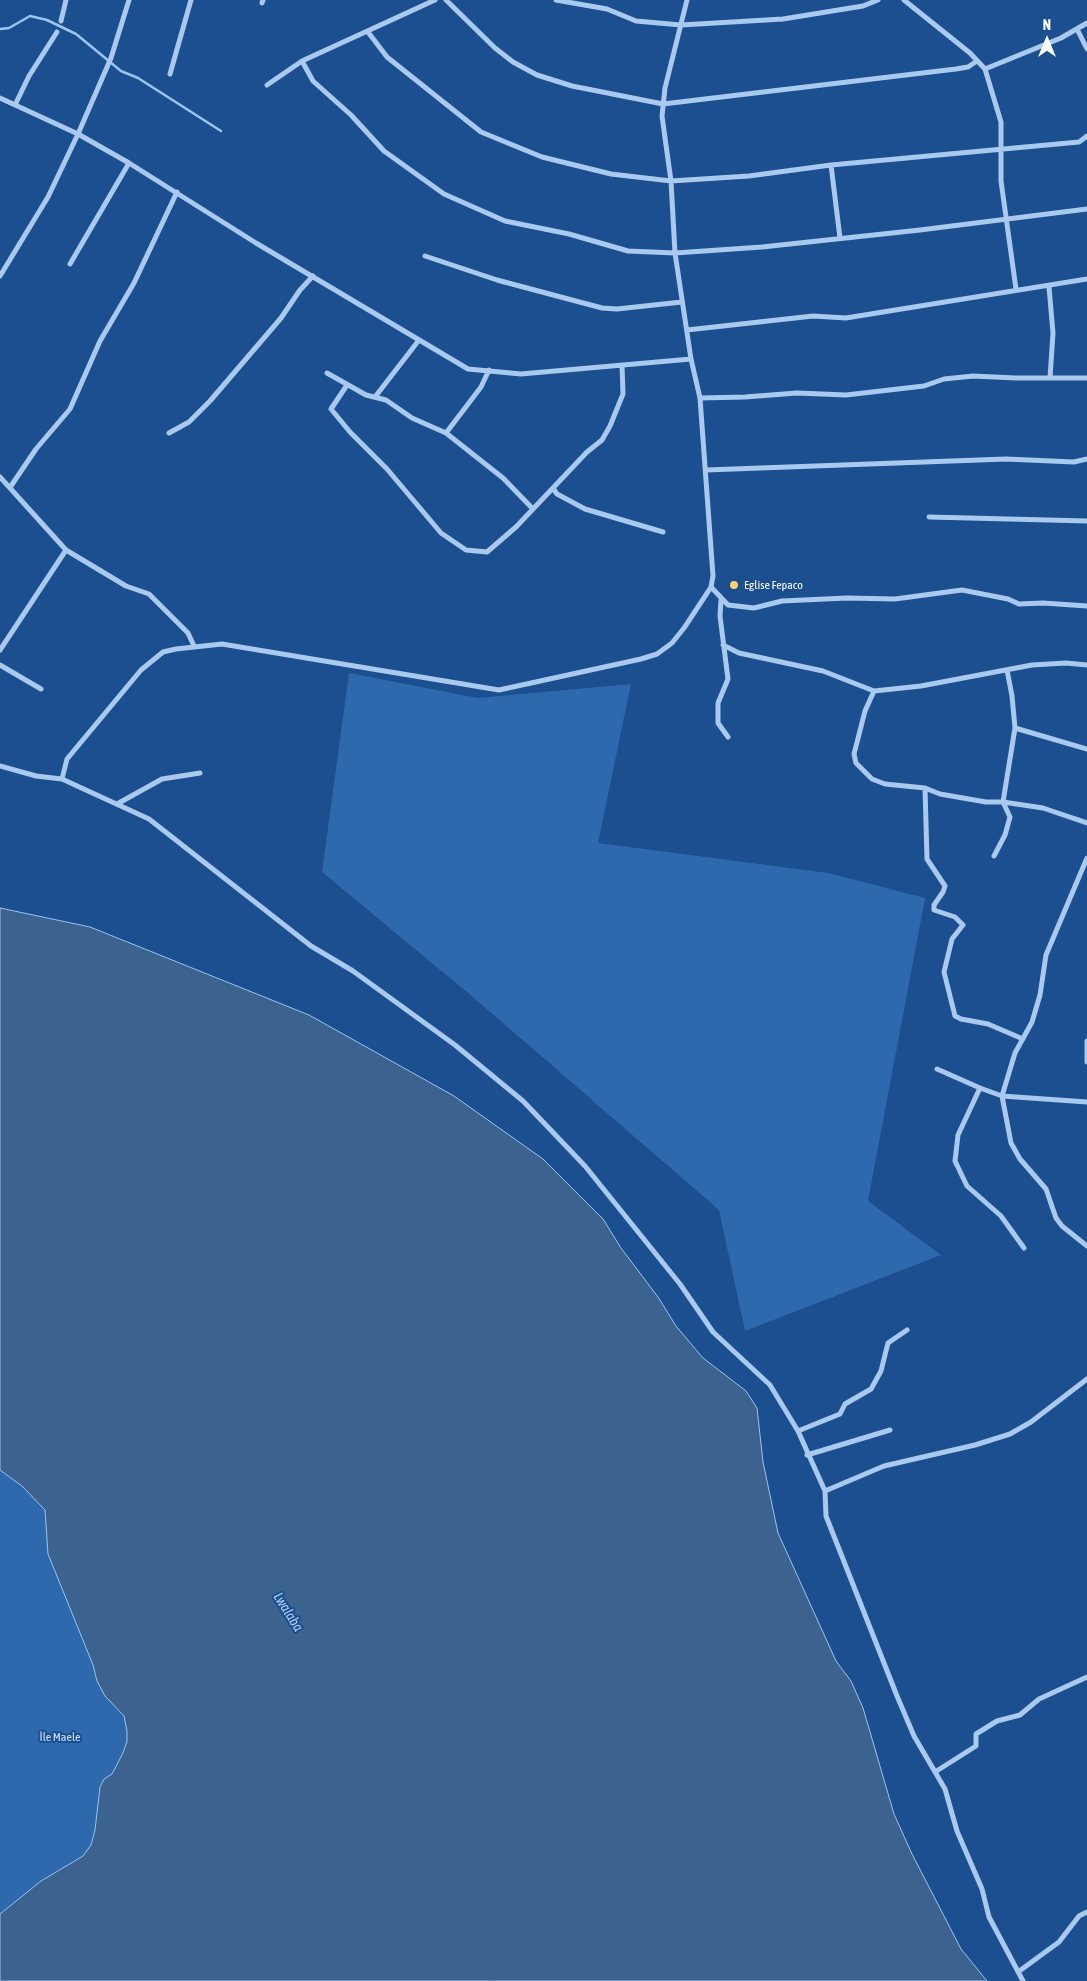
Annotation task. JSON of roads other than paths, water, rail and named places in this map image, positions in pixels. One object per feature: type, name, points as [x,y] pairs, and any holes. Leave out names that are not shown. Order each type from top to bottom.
[{"type":"street","points":[[61,21],[66,0]]},
{"type":"street","points":[[0,276],[48,197],[78,134],[111,58],[129,0]]},
{"type":"street","points":[[170,74],[191,0]]},
{"type":"street","points":[[267,85],[302,61],[435,0]]},
{"type":"street","points":[[446,0],[495,48],[513,62],[537,75],[572,86],[663,104],[956,69],[968,67],[977,61]]},
{"type":"street","points":[[556,0],[607,9],[636,21],[681,25],[783,19],[863,6],[878,0]]},
{"type":"street","points":[[62,779],[67,759],[141,670],[163,652],[194,646],[222,644],[500,690],[629,663],[657,654],[672,643],[711,587],[713,576],[700,398],[690,359],[675,253],[671,181],[663,104],[687,0]]},
{"type":"street","points":[[904,0],[985,69],[1001,122],[1001,181],[1008,220],[1016,289]]},
{"type":"street","points":[[985,69],[1060,38],[1087,23]]},
{"type":"street","points":[[1077,29],[1087,49]]},
{"type":"street","points":[[15,105],[28,76],[57,32]]},
{"type":"street","points":[[368,32],[387,58],[480,132],[542,157],[611,174],[671,181],[749,176],[831,165],[1078,142],[1087,136]]},
{"type":"street","points":[[302,61],[313,82],[351,115],[384,151],[444,194],[505,221],[569,234],[628,251],[675,253],[840,238],[1008,220],[1087,209]]},
{"type":"street","points":[[0,98],[78,134],[129,163],[468,369],[521,374],[690,359]]},
{"type":"street","points":[[70,264],[129,163]]},
{"type":"street","points":[[831,165],[840,238]]},
{"type":"street","points":[[11,486],[36,449],[70,409],[100,341],[134,283],[177,192]]},
{"type":"street","points":[[425,256],[497,280],[602,308],[618,309],[682,302]]},
{"type":"street","points":[[169,433],[189,422],[210,401],[282,318],[300,290],[313,276]]},
{"type":"street","points":[[687,330],[813,316],[846,318],[1087,279]]},
{"type":"street","points":[[1049,286],[1052,333],[1050,378]]},
{"type":"street","points":[[375,397],[419,340]]},
{"type":"street","points":[[347,385],[331,409],[350,432],[387,469],[441,533],[460,548],[487,552],[516,527],[587,452],[602,440],[623,394],[622,364]]},
{"type":"street","points":[[446,433],[480,387],[489,370]]},
{"type":"street","points":[[327,373],[366,395],[386,400],[412,418],[446,433],[503,478],[532,508]]},
{"type":"street","points":[[700,398],[797,393],[846,395],[924,386],[944,378],[973,376],[1087,378]]},
{"type":"street","points":[[706,470],[1006,459],[1074,462],[1087,459]]},
{"type":"street","points":[[0,477],[11,486],[66,550],[126,586],[149,594],[188,633],[194,646]]},
{"type":"street","points":[[553,488],[557,494],[585,509],[663,532]]},
{"type":"street","points":[[929,517],[1087,521]]},
{"type":"street","points":[[0,650],[66,550]]},
{"type":"street","points":[[711,587],[721,600],[728,605],[754,608],[782,601],[847,598],[895,599],[962,590],[1019,604],[1044,603],[1087,606]]},
{"type":"street","points":[[721,600],[723,645],[728,679],[718,703],[718,723],[728,737]]},
{"type":"street","points":[[723,645],[739,653],[823,671],[874,691],[921,686],[1007,670],[1058,663],[1087,665]]},
{"type":"street","points":[[0,665],[41,690]]},
{"type":"street","points":[[994,856],[1005,834],[1010,817],[1003,802],[1015,728],[1007,670]]},
{"type":"street","points":[[874,691],[858,733],[854,754],[856,763],[877,782],[925,788],[940,794],[978,801],[1003,802],[1052,810],[1087,823]]},
{"type":"street","points":[[1015,728],[1087,750]]},
{"type":"street","points":[[0,766],[36,776],[62,779],[149,819],[311,946],[353,971],[455,1045],[523,1101],[585,1166],[680,1284],[713,1332],[770,1385],[798,1431],[807,1455],[825,1491],[826,1516],[880,1649],[896,1696],[914,1736],[945,1790],[957,1831],[982,1889],[989,1917],[1022,1981]]},
{"type":"street","points":[[118,804],[162,780],[200,773]]},
{"type":"street","points":[[925,788],[927,859],[945,886],[934,905],[934,910],[956,917],[963,925],[952,939],[944,972],[955,1016],[961,1020],[988,1024],[1023,1039]]},
{"type":"street","points":[[1087,858],[1046,955],[1040,995],[1032,1022],[1011,1064],[1002,1096],[1015,1151],[1046,1188],[1053,1210],[1062,1226],[1087,1246]]},
{"type":"street","points":[[1087,1041],[1087,1062]]},
{"type":"street","points":[[937,1069],[1002,1096],[1087,1102]]},
{"type":"street","points":[[980,1088],[958,1135],[955,1161],[966,1186],[1001,1216],[1024,1248]]},
{"type":"street","points":[[798,1431],[840,1414],[845,1404],[871,1389],[881,1371],[888,1343],[907,1330]]},
{"type":"street","points":[[825,1491],[884,1466],[975,1445],[1010,1434],[1031,1422],[1087,1379]]},
{"type":"street","points":[[807,1455],[890,1430]]},
{"type":"street","points":[[935,1772],[976,1746],[976,1734],[997,1721],[1020,1715],[1039,1699],[1087,1678]]},
{"type":"street","points":[[1018,1972],[1059,1942],[1079,1916],[1087,1912]]},
{"type":"water","name":"Lwalaba","points":[[0,908],[90,927],[309,1015],[454,1096],[543,1159],[603,1219],[676,1326],[703,1358],[746,1391],[757,1408],[763,1462],[778,1533],[836,1661],[851,1681],[863,1708],[894,1814],[912,1854],[961,1949],[987,1981],[0,1981],[0,1914],[41,1881],[83,1856],[91,1845],[95,1830],[100,1787],[104,1779],[112,1774],[122,1755],[127,1742],[127,1731],[124,1716],[105,1696],[97,1681],[93,1665],[48,1554],[45,1510],[22,1486],[0,1470]]},
{"type":"waterway","points":[[0,29],[9,28],[30,16],[47,20],[76,34],[121,71],[138,78],[221,131]]},
{"type":"place","name":"Eglise Fepaco","points":[[734,585]]},
{"type":"park label","name":"Île Maele","points":[[60,1737]]}]
